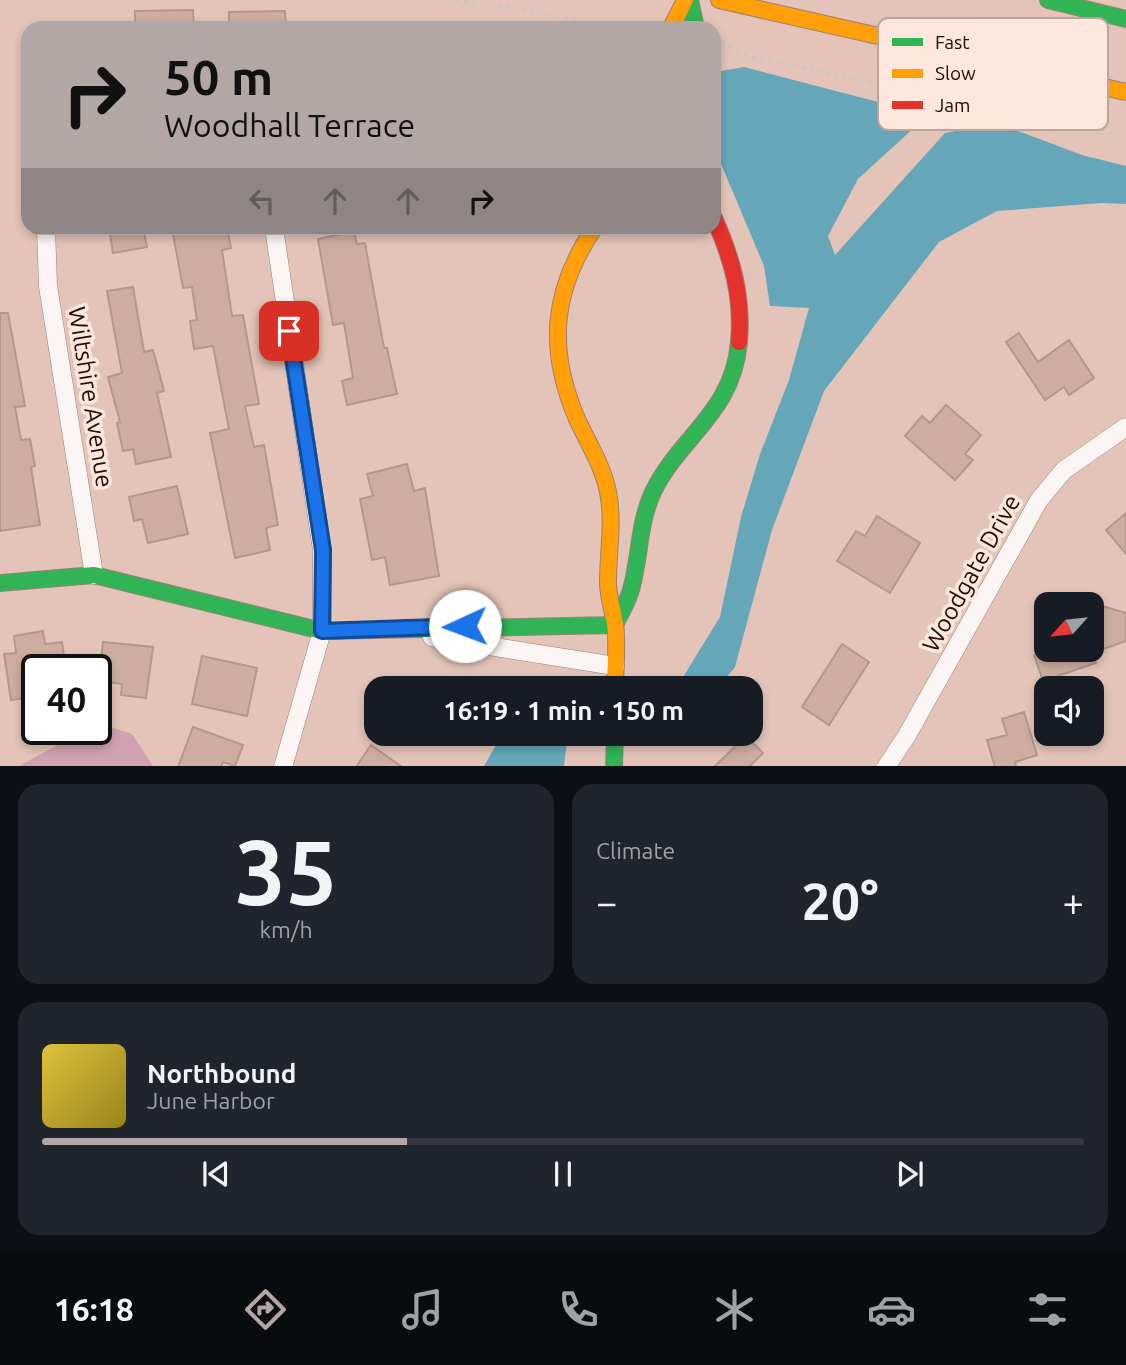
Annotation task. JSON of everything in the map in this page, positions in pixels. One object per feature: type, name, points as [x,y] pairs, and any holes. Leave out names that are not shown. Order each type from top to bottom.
[{"type":"street","points":[[675,21],[687,0]]},
{"type":"street","points":[[687,0],[694,21]]},
{"type":"street","points":[[719,0],[878,36]]},
{"type":"street","points":[[1048,0],[1126,19]]},
{"type":"street","points":[[1108,88],[1126,92]]},
{"type":"street","points":[[615,625],[632,586],[649,502],[670,464],[711,416],[736,361],[741,330],[740,287],[721,234]]},
{"type":"street","name":"Wiltshire Avenue","points":[[46,235],[48,286],[94,575]]},
{"type":"street","points":[[275,235],[323,550],[322,631],[283,766]]},
{"type":"street","points":[[590,235],[576,256],[564,286],[556,323],[556,350],[568,397],[593,447],[608,491],[611,516],[607,585],[615,625],[615,676]]},
{"type":"street","name":"Woodgate Drive","points":[[886,766],[906,737],[1039,500],[1064,470],[1126,427]]},
{"type":"street","points":[[0,583],[94,575],[322,631],[615,625]]},
{"type":"street","points":[[391,629],[518,653],[615,666]]},
{"type":"street","points":[[614,766],[615,746]]},
{"type":"path","points":[[447,0],[516,8],[580,21]]},
{"type":"path","points":[[721,42],[747,56],[878,84]]},
{"type":"path","points":[[1098,130],[1126,136]]},
{"type":"shaded area","points":[[112,728],[132,734],[153,766],[19,766],[58,745],[112,745]]},
{"type":"water","points":[[744,67],[878,102],[878,130],[912,130],[858,179],[828,236],[835,255],[945,133],[961,130],[1016,130],[1082,155],[1126,166],[1126,204],[1102,203],[997,211],[939,242],[824,391],[772,530],[735,667],[728,676],[684,676],[720,617],[741,517],[760,454],[789,380],[809,308],[770,306],[764,266],[721,164],[721,71]]},
{"type":"water","points":[[496,746],[566,746],[564,766],[484,766]]},
{"type":"building","points":[[193,10],[194,21],[135,21],[135,11]]},
{"type":"building","points":[[285,11],[286,21],[229,21],[229,12]]},
{"type":"building","points":[[110,235],[144,235],[147,247],[113,253]]},
{"type":"building","points":[[173,235],[228,235],[231,248],[222,250],[232,316],[243,315],[259,404],[245,406],[254,447],[264,445],[278,525],[266,528],[270,550],[235,558],[210,433],[229,429],[213,346],[194,349],[190,321],[197,320],[192,287],[183,288]]},
{"type":"building","points":[[355,235],[357,244],[365,243],[384,348],[387,348],[397,394],[347,405],[342,381],[353,378],[344,323],[333,325],[318,239]]},
{"type":"building","points":[[133,287],[144,352],[153,350],[164,391],[157,393],[171,457],[136,464],[133,449],[123,451],[117,423],[120,422],[108,377],[122,373],[107,291]]},
{"type":"building","points":[[0,313],[8,313],[25,406],[15,407],[21,440],[30,439],[35,466],[31,467],[40,525],[0,531]]},
{"type":"building","points":[[1019,333],[1038,362],[1069,340],[1094,378],[1069,395],[1064,387],[1045,400],[1006,342]]},
{"type":"building","points":[[946,405],[981,435],[965,454],[973,460],[955,480],[905,436],[922,416],[930,423]]},
{"type":"building","points":[[407,464],[414,491],[425,488],[439,576],[390,585],[385,557],[372,560],[360,499],[373,496],[367,474]]},
{"type":"building","points":[[177,486],[188,534],[148,543],[142,519],[134,521],[129,497]]},
{"type":"building","points":[[1126,513],[1126,554],[1106,530]]},
{"type":"building","points":[[877,516],[920,543],[890,593],[837,561],[856,531],[865,536]]},
{"type":"building","points":[[1104,607],[1126,613],[1126,641],[1104,649]]},
{"type":"building","points":[[43,631],[45,644],[62,642],[64,654],[21,654],[21,698],[11,700],[4,654],[16,653],[14,636]]},
{"type":"building","points":[[103,642],[153,647],[146,698],[121,695],[122,684],[112,683],[112,654],[102,654]]},
{"type":"building","points":[[842,644],[869,662],[829,725],[802,707]]},
{"type":"building","points":[[202,656],[257,668],[247,716],[192,704]]},
{"type":"building","points":[[1036,662],[1096,663],[1058,676],[1041,676]]},
{"type":"building","points":[[1024,712],[1037,755],[1015,762],[1016,766],[995,766],[987,740],[1007,735],[1002,719]]},
{"type":"building","points":[[193,727],[243,745],[235,766],[223,762],[221,766],[178,766]]},
{"type":"building","points":[[372,746],[401,766],[357,766]]},
{"type":"building","points":[[736,746],[756,746],[763,753],[750,766],[715,766]]},
{"type":"traffic: fast","points":[[690,0],[694,21]]},
{"type":"traffic: fast","points":[[1048,0],[1126,19]]},
{"type":"traffic: fast","points":[[615,625],[631,591],[648,503],[664,472],[704,423],[727,388],[735,367],[739,342]]},
{"type":"traffic: fast","points":[[0,583],[94,575],[322,631],[615,625]]},
{"type":"traffic: fast","points":[[614,766],[615,746]]},
{"type":"traffic: slow","points":[[674,21],[685,0]]},
{"type":"traffic: slow","points":[[719,0],[878,36]]},
{"type":"traffic: slow","points":[[1108,88],[1126,92]]},
{"type":"traffic: slow","points":[[590,235],[569,275],[562,298],[558,344],[567,393],[599,464],[610,503],[608,582],[616,632],[615,676]]},
{"type":"traffic: jam","points":[[721,235],[738,294],[739,342]]},
{"type":"route","points":[[289,331],[323,550],[322,631],[465,626]]}]
